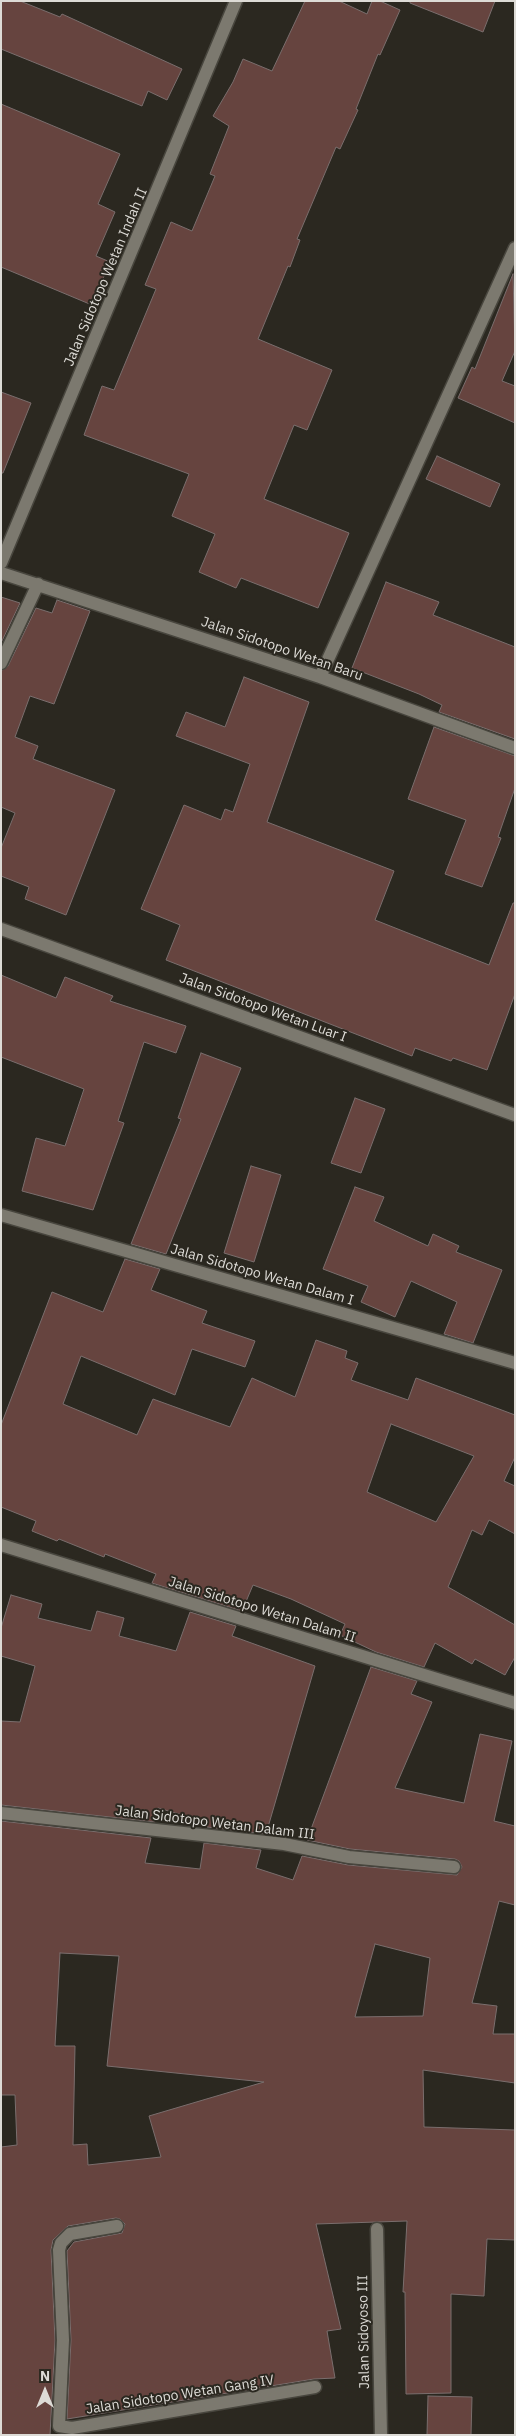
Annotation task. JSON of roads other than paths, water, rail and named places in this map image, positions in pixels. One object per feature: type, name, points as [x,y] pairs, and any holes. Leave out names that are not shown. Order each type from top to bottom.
[{"type":"street","name":"Jalan Sidotopo Wetan Indah II","points":[[1,563],[236,1]]},
{"type":"street","points":[[320,677],[515,248]]},
{"type":"street","name":"Jalan Sidotopo Wetan Baru","points":[[1,573],[320,677],[515,748]]},
{"type":"street","points":[[1,663],[38,584]]},
{"type":"street","name":"Jalan Sidotopo Wetan Luar I","points":[[1,929],[515,1115]]},
{"type":"street","name":"Jalan Sidotopo Wetan Dalam I","points":[[1,1215],[515,1363]]},
{"type":"street","name":"Jalan Sidotopo Wetan Dalam II","points":[[1,1546],[515,1703]]},
{"type":"street","name":"Jalan Sidotopo Wetan Dalam III","points":[[1,1813],[284,1844],[349,1857],[454,1867]]},
{"type":"street","name":"Jalan Sidotopo Wetan Gang IV","points":[[117,2226],[70,2234],[61,2243],[59,2250],[62,2328],[58,2430],[314,2387]]},
{"type":"street","name":"Jalan Sidoyoso III","points":[[377,2229],[381,2435]]}]
